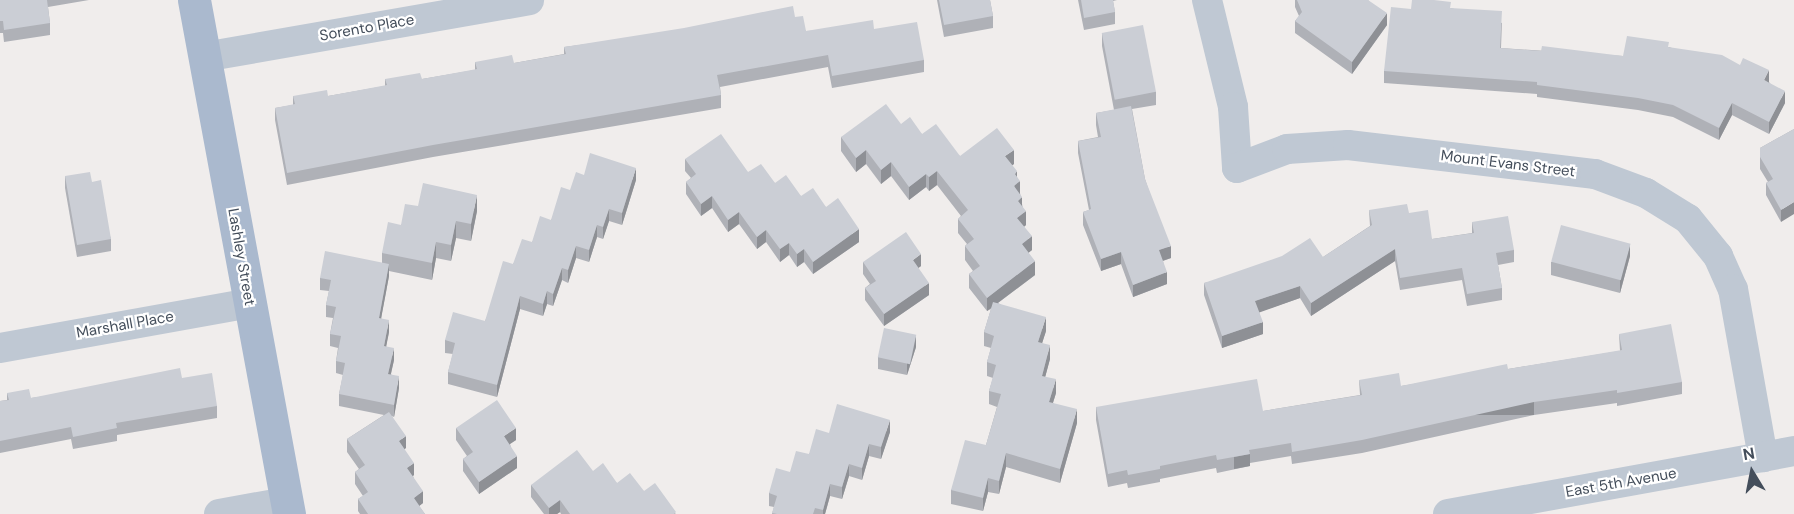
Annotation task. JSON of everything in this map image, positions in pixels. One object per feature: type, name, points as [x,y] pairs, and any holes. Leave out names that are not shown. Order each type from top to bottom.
[{"type":"main road","name":"Lashley Street","points":[[194,0],[288,508]]},
{"type":"street","name":"Sorento Place","points":[[204,57],[529,0]]},
{"type":"street","name":"Mount Evans Street","points":[[1206,0],[1233,107],[1237,168],[1287,149],[1348,145],[1595,174],[1646,192],[1688,219],[1718,256],[1733,289],[1763,457]]},
{"type":"street","name":"Marshall Place","points":[[0,348],[249,303]]},
{"type":"street","name":"East 5th Avenue","points":[[1448,514],[1794,452]]},
{"type":"street","points":[[219,514],[288,508]]},
{"type":"building","points":[[0,0],[47,0],[50,23],[4,30],[3,21],[0,21]]},
{"type":"building","points":[[939,0],[990,0],[993,16],[944,25]]},
{"type":"building","points":[[1081,0],[1113,0],[1115,12],[1084,18]]},
{"type":"building","points":[[1297,0],[1368,0],[1387,13],[1352,62],[1295,21],[1302,12]]},
{"type":"building","points":[[1412,0],[1451,2],[1450,8],[1502,11],[1500,48],[1541,51],[1542,46],[1623,56],[1627,36],[1669,42],[1668,47],[1722,55],[1740,65],[1743,58],[1769,70],[1764,80],[1785,91],[1769,122],[1732,103],[1719,128],[1673,105],[1638,98],[1537,85],[1537,82],[1384,71],[1391,7],[1411,9]]},
{"type":"building","points":[[793,6],[795,17],[803,16],[806,31],[873,20],[874,29],[917,22],[924,60],[832,76],[828,55],[717,75],[721,95],[287,173],[275,108],[295,104],[293,96],[327,90],[328,96],[387,85],[385,79],[420,73],[422,79],[477,69],[475,62],[512,55],[514,63],[566,54],[564,47],[684,28]]},
{"type":"building","points":[[1143,25],[1156,92],[1115,100],[1102,33]]},
{"type":"building","points":[[886,104],[901,124],[910,117],[922,134],[936,124],[960,156],[997,128],[1014,150],[1005,156],[1017,171],[1015,174],[1020,181],[1014,186],[1022,197],[1018,201],[1026,211],[1017,218],[1032,236],[1022,244],[1035,261],[987,298],[969,274],[980,266],[965,246],[974,239],[958,219],[968,210],[937,171],[929,177],[926,174],[909,187],[891,162],[881,170],[866,150],[856,158],[841,137]]},
{"type":"building","points":[[1131,106],[1145,179],[1171,246],[1159,250],[1167,272],[1133,285],[1121,252],[1101,259],[1083,212],[1091,209],[1078,141],[1101,137],[1096,113]]},
{"type":"building","points":[[1794,129],[1794,202],[1781,210],[1766,183],[1773,179],[1760,157],[1760,148]]},
{"type":"building","points":[[721,134],[748,172],[761,164],[775,183],[786,175],[801,196],[813,188],[826,207],[838,198],[859,229],[813,262],[804,249],[797,254],[789,243],[780,249],[766,230],[757,237],[739,212],[728,220],[712,196],[701,204],[686,182],[696,174],[685,159]]},
{"type":"building","points":[[590,153],[636,168],[622,213],[609,209],[603,227],[597,225],[589,250],[576,246],[568,270],[562,268],[553,294],[547,291],[543,304],[520,296],[497,385],[448,372],[455,343],[445,340],[453,312],[485,321],[503,261],[513,264],[522,239],[532,242],[540,216],[551,220],[561,187],[570,190],[576,172],[584,175]]},
{"type":"building","points":[[90,172],[92,182],[101,180],[111,239],[77,245],[65,176]]},
{"type":"building","points":[[423,183],[477,195],[471,224],[456,221],[451,245],[436,242],[432,263],[382,253],[388,222],[401,225],[405,204],[418,206]]},
{"type":"building","points":[[1407,204],[1409,213],[1428,210],[1432,239],[1474,233],[1472,222],[1508,216],[1514,250],[1496,253],[1502,288],[1467,294],[1462,268],[1400,278],[1395,249],[1311,303],[1300,286],[1255,301],[1263,322],[1222,336],[1204,283],[1282,256],[1310,238],[1323,257],[1372,225],[1369,210]]},
{"type":"building","points":[[1561,225],[1631,244],[1621,280],[1551,262]]},
{"type":"building","points":[[906,232],[921,254],[913,260],[929,283],[884,314],[865,288],[876,281],[863,262]]},
{"type":"building","points":[[325,251],[389,264],[379,318],[389,320],[384,346],[394,348],[388,374],[399,376],[394,405],[339,394],[345,363],[336,361],[341,336],[330,334],[336,307],[326,305],[331,280],[320,278]]},
{"type":"building","points":[[993,302],[1046,317],[1038,342],[1050,345],[1042,376],[1056,379],[1049,402],[1077,409],[1060,469],[1006,453],[999,481],[988,478],[983,498],[951,490],[965,440],[986,445],[1001,394],[989,391],[996,365],[987,362],[994,336],[984,332]]},
{"type":"building","points":[[1671,324],[1682,382],[1617,393],[1617,390],[1534,402],[1362,440],[1292,452],[1291,443],[1249,450],[1250,454],[1217,460],[1216,455],[1128,475],[1127,470],[1108,474],[1096,407],[1257,379],[1263,411],[1362,395],[1359,380],[1399,373],[1401,386],[1507,364],[1508,369],[1622,350],[1619,334]]},
{"type":"building","points":[[884,328],[916,335],[910,364],[878,357]]},
{"type":"building","points":[[180,368],[182,378],[212,373],[217,406],[116,423],[117,428],[73,437],[71,427],[0,441],[0,401],[9,400],[7,393],[29,389],[31,398]]},
{"type":"building","points":[[497,400],[516,428],[504,436],[517,456],[479,482],[463,459],[473,452],[456,428]]},
{"type":"building","points":[[837,404],[890,420],[881,447],[869,444],[862,468],[849,464],[842,487],[830,484],[823,510],[815,508],[813,514],[772,513],[777,496],[769,493],[776,468],[790,472],[796,451],[809,454],[816,429],[829,433]]},
{"type":"building","points":[[389,412],[406,436],[399,441],[414,463],[407,468],[423,491],[414,498],[425,514],[368,514],[358,499],[368,492],[355,472],[365,465],[347,439]]},
{"type":"building","points":[[577,450],[593,471],[603,463],[617,483],[630,473],[644,491],[655,483],[676,512],[674,514],[570,514],[560,500],[549,508],[531,485]]}]
